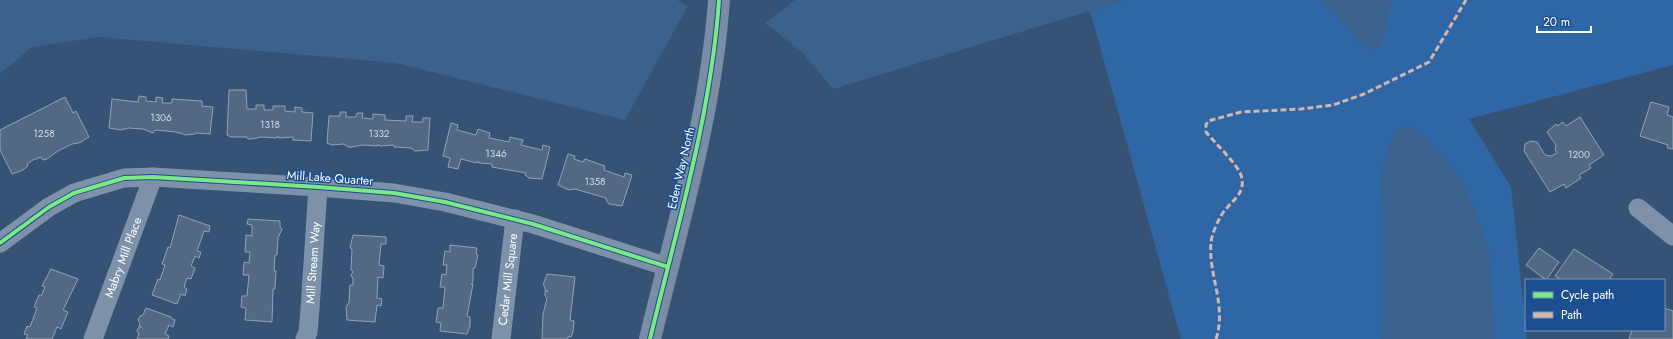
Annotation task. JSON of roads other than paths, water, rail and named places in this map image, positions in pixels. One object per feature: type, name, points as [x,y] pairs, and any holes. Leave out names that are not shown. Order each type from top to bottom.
[{"type":"street","name":"Eden Way North","points":[[650,339],[708,94],[716,38],[718,0]]},
{"type":"street","name":"Mill Lake Quarter","points":[[0,244],[49,207],[74,193],[124,178],[154,177],[394,193],[445,202],[514,219],[668,267]]},
{"type":"street","name":"Mabry Mill Place","points":[[93,339],[154,177]]},
{"type":"street","name":"Mill Stream Way","points":[[305,339],[308,332],[310,309],[318,187]]},
{"type":"street","points":[[1638,208],[1673,236]]},
{"type":"street","name":"Cedar Mill Square","points":[[501,339],[514,219]]}]
